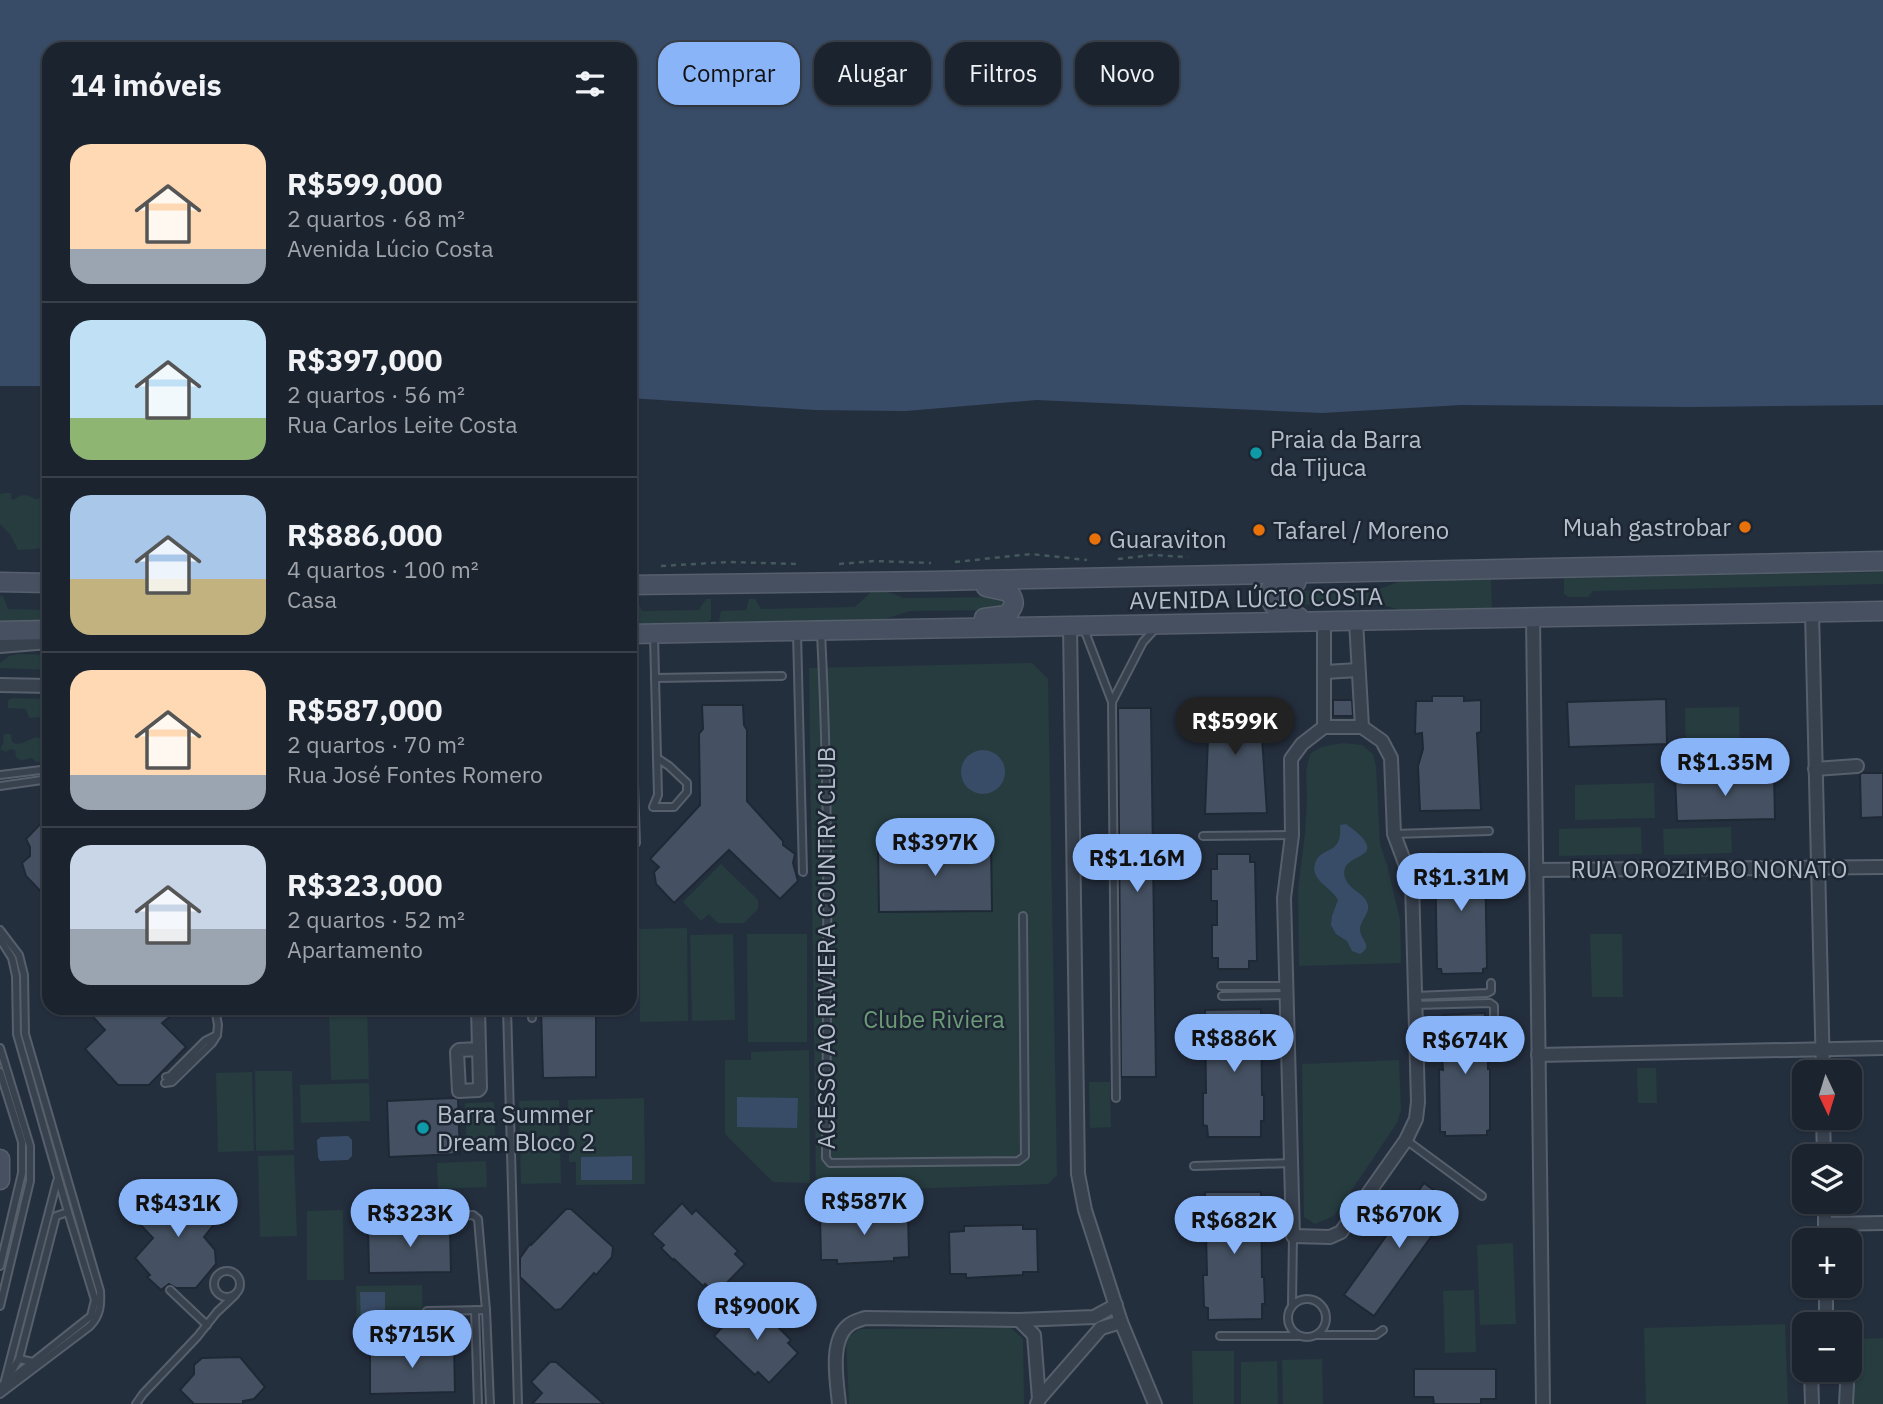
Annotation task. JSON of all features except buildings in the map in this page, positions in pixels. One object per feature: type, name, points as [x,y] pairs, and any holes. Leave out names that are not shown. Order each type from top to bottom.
[{"type":"main road","name":"AVENIDA LÚCIO COSTA","points":[[637,585],[1883,561]]},
{"type":"main road","points":[[1320,622],[1272,606],[1270,590],[1276,586],[1373,572]]},
{"type":"main road","points":[[922,628],[1007,615],[1014,606],[1014,599],[1009,592],[935,581]]},
{"type":"main road","points":[[0,582],[42,583]]},
{"type":"main road","name":"AVENIDA LÚCIO COSTA","points":[[637,634],[1883,611]]},
{"type":"main road","points":[[0,631],[42,631]]},
{"type":"main road","points":[[0,1159],[0,1180]]},
{"type":"street","points":[[1812,612],[1822,1060]]},
{"type":"street","points":[[1533,617],[1543,1404]]},
{"type":"street","points":[[1356,621],[1362,727]]},
{"type":"street","points":[[1320,622],[1325,672],[1324,727]]},
{"type":"street","points":[[1076,625],[1078,1174],[1085,1210],[1121,1322],[1155,1404]]},
{"type":"street","points":[[0,646],[42,643]]},
{"type":"street","points":[[1325,672],[1358,670]]},
{"type":"street","points":[[0,685],[42,686]]},
{"type":"street","points":[[1324,727],[1362,727],[1382,741],[1391,758],[1394,834],[1412,882],[1418,1102],[1416,1119],[1406,1140],[1337,1235],[1293,1237],[1284,898],[1292,835],[1291,759],[1302,744],[1324,727]]},
{"type":"street","points":[[1815,769],[1857,766]]},
{"type":"street","name":"RUA OROZIMBO NONATO","points":[[1536,870],[1883,867]]},
{"type":"street","points":[[478,1015],[479,1049]]},
{"type":"street","points":[[1538,1055],[1883,1048]]},
{"type":"street","points":[[1825,1214],[1825,1228]]},
{"type":"street","points":[[1825,1224],[1883,1223]]},
{"type":"street","points":[[838,1404],[836,1349],[842,1332],[851,1323],[865,1318],[1019,1320],[1094,1317],[1116,1305]]},
{"type":"street","points":[[1019,1320],[1034,1335],[1038,1402]]},
{"type":"street","points":[[1038,1402],[1101,1328],[1121,1322]]},
{"type":"street","points":[[1811,1382],[1812,1404]]},
{"type":"street","points":[[1846,1404],[1847,1382]]},
{"type":"lane","points":[[1112,702],[1143,642],[1163,624]]},
{"type":"lane","points":[[1076,625],[1112,702],[1116,1098]]},
{"type":"lane","points":[[797,631],[803,872]]},
{"type":"lane","name":"ACESSO AO RIVIERA COUNTRY CLUB","points":[[821,631],[827,794],[826,1158],[830,1163],[1018,1161],[1025,1156],[1023,916]]},
{"type":"lane","points":[[654,633],[655,678],[657,758],[658,795],[653,807],[674,807],[687,792],[687,783],[657,758]]},
{"type":"lane","points":[[655,678],[782,676]]},
{"type":"lane","points":[[0,775],[42,770]]},
{"type":"lane","points":[[0,786],[42,780]]},
{"type":"lane","points":[[1394,834],[1489,831]]},
{"type":"lane","points":[[1203,836],[1292,835]]},
{"type":"lane","points":[[0,930],[19,955],[24,975],[25,1034],[100,1291],[101,1305],[90,1326],[0,1394]]},
{"type":"lane","points":[[0,939],[12,958],[16,976],[16,1034],[95,1300],[91,1316],[2,1386]]},
{"type":"lane","points":[[1415,1001],[1487,993],[1491,991],[1491,983]]},
{"type":"lane","points":[[1221,986],[1287,990]]},
{"type":"lane","points":[[1222,996],[1287,990]]},
{"type":"lane","points":[[1415,1001],[1490,1003],[1494,1006],[1494,1014]]},
{"type":"lane","points":[[166,1080],[172,1082],[212,1043],[218,1025],[216,1015]]},
{"type":"lane","points":[[508,1015],[518,1404]]},
{"type":"lane","points":[[0,1048],[30,1146],[31,1161],[30,1181],[0,1306]]},
{"type":"lane","points":[[0,1072],[22,1142],[22,1173],[0,1266]]},
{"type":"lane","points":[[1406,1140],[1482,1196]]},
{"type":"lane","points":[[1194,1166],[1291,1163]]},
{"type":"lane","points":[[2,1386],[57,1179]]},
{"type":"lane","points":[[2,1386],[19,1359],[56,1216],[68,1212]]},
{"type":"lane","points":[[383,1218],[472,1215],[478,1219],[490,1404]]},
{"type":"lane","points":[[1293,1237],[1292,1305],[1288,1323],[1302,1336]]},
{"type":"lane","points":[[136,1404],[235,1295],[240,1287],[239,1279],[229,1271],[216,1275],[213,1283],[218,1312]]},
{"type":"lane","points":[[170,1290],[207,1325]]},
{"type":"lane","points":[[215,1292],[222,1297],[235,1295]]},
{"type":"lane","points":[[1292,1305],[1303,1299],[1316,1300],[1321,1304],[1326,1321],[1320,1332],[1314,1335]]},
{"type":"lane","points":[[475,1310],[478,1404]]},
{"type":"lane","points":[[427,1311],[486,1310]]},
{"type":"lane","points":[[1220,1336],[1376,1335],[1382,1330]]},
{"type":"lane","points":[[19,1359],[33,1362]]},
{"type":"green space","points":[[11,493],[13,500],[24,495],[35,499],[42,498],[42,548],[18,550],[10,534],[0,524],[0,494]]},
{"type":"green space","points":[[1883,572],[1883,584],[1593,591],[1588,597],[1569,597],[1564,594],[1564,578]]},
{"type":"green space","points":[[1491,579],[1491,609],[1402,610],[1373,603],[1285,605],[1279,598],[1283,591],[1377,590],[1400,581]]},
{"type":"green space","points":[[871,592],[888,592],[904,598],[998,597],[1004,600],[1005,607],[1000,610],[910,611],[885,619],[719,621],[721,611],[746,610],[749,599],[755,599],[761,609],[855,607]]},
{"type":"green space","points":[[0,596],[3,596],[8,609],[42,610],[42,623],[0,622]]},
{"type":"green space","points":[[706,599],[711,599],[711,620],[708,622],[637,624],[637,600],[642,611],[699,610]]},
{"type":"green space","points":[[42,655],[42,670],[0,668],[0,663],[9,656]]},
{"type":"green space","name":"Clube Riviera","points":[[1032,663],[1048,679],[1057,1175],[1048,1184],[823,1192],[816,1187],[809,668]]},
{"type":"green space","points":[[42,699],[42,717],[29,718],[26,709],[8,708],[8,700]]},
{"type":"green space","points":[[1739,707],[1740,757],[1686,758],[1685,708]]},
{"type":"green space","points":[[5,734],[11,734],[12,742],[16,744],[36,737],[42,738],[42,761],[36,762],[32,758],[20,760],[16,757],[15,750],[6,752],[0,749],[4,742]]},
{"type":"green space","points":[[1343,743],[1362,745],[1373,754],[1380,844],[1400,920],[1401,963],[1299,966],[1298,890],[1305,833],[1306,772],[1310,754],[1321,747]]},
{"type":"green space","points":[[1654,783],[1655,818],[1575,820],[1575,785]]},
{"type":"green space","points":[[1641,827],[1642,854],[1559,856],[1559,829]]},
{"type":"green space","points":[[1731,827],[1732,853],[1664,855],[1663,829]]},
{"type":"green space","points":[[721,864],[758,900],[758,909],[744,923],[718,923],[709,914],[701,921],[683,902]]},
{"type":"green space","points":[[687,928],[688,1021],[640,1022],[639,929]]},
{"type":"green space","points":[[733,934],[735,1020],[692,1021],[690,935]]},
{"type":"green space","points":[[747,934],[807,934],[807,1042],[748,1042]]},
{"type":"green space","points":[[1590,934],[1622,934],[1623,997],[1592,997]]},
{"type":"green space","points":[[329,1015],[367,1015],[369,1079],[331,1080]]},
{"type":"green space","points":[[809,1050],[810,1183],[773,1182],[725,1134],[725,1060],[751,1060],[751,1052]]},
{"type":"green space","points":[[1399,1060],[1401,1110],[1397,1123],[1334,1216],[1315,1224],[1304,1217],[1302,1064]]},
{"type":"green space","points":[[1637,1068],[1656,1068],[1657,1103],[1638,1103]]},
{"type":"green space","points":[[255,1071],[292,1071],[294,1150],[256,1151]]},
{"type":"green space","points":[[252,1072],[254,1151],[218,1152],[216,1073]]},
{"type":"green space","points":[[1089,1082],[1110,1082],[1111,1127],[1090,1128]]},
{"type":"green space","points":[[369,1083],[370,1121],[301,1123],[300,1085]]},
{"type":"green space","points":[[644,1098],[645,1184],[576,1185],[576,1162],[569,1162],[568,1100]]},
{"type":"green space","points":[[559,1100],[561,1183],[521,1184],[519,1101]]},
{"type":"green space","points":[[494,1102],[496,1151],[467,1152],[465,1103]]},
{"type":"green space","points":[[294,1155],[297,1236],[260,1237],[258,1156]]},
{"type":"green space","points":[[486,1161],[487,1187],[438,1189],[437,1163]]},
{"type":"green space","points":[[343,1210],[344,1280],[307,1280],[307,1211]]},
{"type":"green space","points":[[1513,1243],[1516,1324],[1480,1325],[1477,1245]]},
{"type":"green space","points":[[422,1285],[423,1333],[357,1334],[356,1286]]},
{"type":"green space","points":[[1474,1290],[1476,1352],[1445,1353],[1443,1291]]},
{"type":"green space","points":[[1785,1324],[1788,1404],[1646,1404],[1644,1328]]},
{"type":"green space","points":[[1011,1328],[1023,1339],[1024,1404],[849,1404],[846,1338],[860,1329]]},
{"type":"green space","points":[[1883,1338],[1883,1404],[1854,1404],[1854,1382],[1862,1382],[1862,1339]]},
{"type":"green space","points":[[1192,1351],[1234,1351],[1234,1404],[1193,1404]]},
{"type":"green space","points":[[1322,1359],[1323,1404],[1283,1404],[1282,1360]]},
{"type":"green space","points":[[1277,1361],[1278,1404],[1241,1404],[1241,1362]]},
{"type":"water","points":[[0,0],[1883,0],[1883,405],[1461,405],[1322,413],[1037,400],[906,411],[815,410],[637,398],[637,42],[42,42],[42,386],[0,386]]},
{"type":"water","points":[[983,750],[998,757],[1005,772],[998,787],[983,794],[968,787],[961,772],[968,757]]},
{"type":"water","points":[[1346,824],[1362,838],[1367,848],[1346,866],[1344,872],[1348,884],[1368,905],[1360,927],[1366,948],[1360,954],[1352,951],[1347,941],[1336,934],[1331,925],[1338,900],[1318,879],[1314,870],[1321,854],[1338,842],[1340,825]]},
{"type":"water","points":[[737,1097],[798,1098],[797,1128],[737,1127]]},
{"type":"water","points":[[348,1136],[352,1140],[352,1156],[348,1160],[320,1161],[317,1140],[321,1137]]},
{"type":"water","points":[[632,1156],[632,1180],[581,1180],[581,1157]]},
{"type":"water","points":[[360,1292],[385,1292],[385,1328],[361,1328]]},
{"type":"place","name":"Praia da Barra da Tijuca","points":[[1256,453]]},
{"type":"place","name":"Muah gastrobar","points":[[1745,527]]},
{"type":"place","name":"Tafarel / Moreno","points":[[1259,530]]},
{"type":"place","name":"Guaraviton","points":[[1095,539]]},
{"type":"place","name":"Barra Summer Dream Bloco 2","points":[[423,1128]]}]
